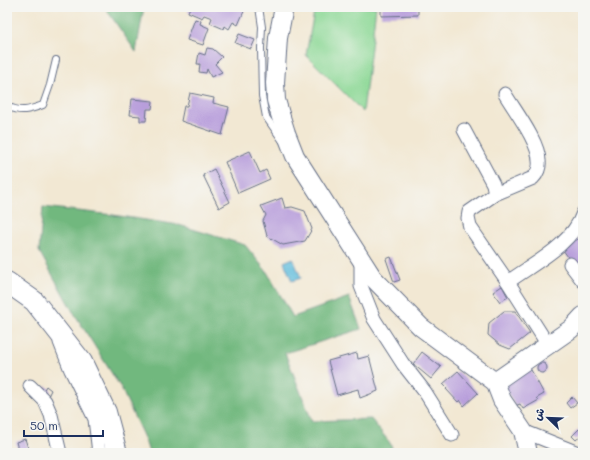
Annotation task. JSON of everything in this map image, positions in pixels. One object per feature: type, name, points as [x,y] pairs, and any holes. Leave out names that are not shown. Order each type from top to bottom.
[{"type":"main road","points":[[7,282],[34,301],[82,362],[106,412],[117,453]]},
{"type":"street","points":[[284,7],[278,38],[275,83],[276,100],[286,134],[296,156],[373,278],[421,327],[495,382],[502,400],[523,431],[528,453]]},
{"type":"street","points":[[505,94],[534,143],[540,162],[537,174],[533,178],[495,194],[470,212],[468,218],[470,227],[508,282],[548,345]]},
{"type":"street","points":[[464,130],[493,184],[495,194]]},
{"type":"street","points":[[508,282],[557,248],[572,233],[581,220],[583,213]]},
{"type":"street","points":[[361,261],[361,286],[374,319],[403,364],[425,392],[452,435]]},
{"type":"street","points":[[570,264],[583,281]]},
{"type":"street","points":[[495,382],[571,329],[583,316]]},
{"type":"street","points":[[54,326],[71,370],[95,419],[99,453]]},
{"type":"street","points":[[30,386],[45,401],[51,415],[60,453]]},
{"type":"street","points":[[523,431],[578,453]]},
{"type":"lane","points":[[259,7],[262,27],[262,96],[266,117],[276,132],[296,156]]},
{"type":"lane","points":[[7,106],[26,111],[42,105],[50,85],[56,60]]},
{"type":"green space","points":[[102,7],[144,7],[136,52],[106,9]]},
{"type":"green space","points":[[315,7],[376,7],[363,112],[306,55]]},
{"type":"green space","points":[[43,207],[113,215],[179,225],[245,245],[267,272],[293,317],[349,297],[361,329],[285,353],[312,421],[371,419],[390,443],[394,453],[149,453],[145,440],[121,388],[72,310],[39,251]]},
{"type":"water","points":[[293,258],[301,278],[292,281],[284,262]]},
{"type":"building","points":[[190,7],[240,7],[245,9],[238,25],[233,22],[229,29],[225,26],[224,29],[210,23],[212,18],[204,15],[202,18],[188,12]]},
{"type":"building","points":[[381,7],[418,7],[418,15],[381,16]]},
{"type":"building","points":[[195,19],[201,21],[200,24],[209,28],[203,45],[187,40]]},
{"type":"building","points":[[239,34],[255,40],[251,49],[235,43]]},
{"type":"building","points":[[207,48],[213,49],[222,57],[215,64],[222,72],[211,77],[207,69],[206,73],[199,72],[200,64],[197,64],[199,53],[205,55]]},
{"type":"building","points":[[190,93],[214,98],[213,103],[229,107],[222,135],[181,121],[184,106],[187,106]]},
{"type":"building","points":[[132,99],[153,101],[152,109],[147,109],[146,121],[140,121],[140,116],[130,115]]},
{"type":"building","points":[[250,151],[260,173],[266,170],[270,179],[238,193],[225,162]]},
{"type":"building","points":[[214,169],[230,202],[219,208],[203,175]]},
{"type":"building","points":[[282,198],[285,208],[292,207],[305,211],[312,229],[305,241],[283,245],[267,236],[263,221],[266,215],[261,206]]},
{"type":"building","points":[[581,237],[583,240],[583,268],[580,270],[576,268],[563,250],[570,245],[567,242],[572,238],[575,241]]},
{"type":"building","points":[[391,257],[400,280],[394,282],[386,259]]},
{"type":"building","points":[[502,286],[508,297],[500,302],[493,292]]},
{"type":"building","points":[[504,311],[515,311],[530,333],[510,349],[500,345],[488,335],[489,323]]},
{"type":"building","points":[[422,352],[441,367],[431,379],[413,364]]},
{"type":"building","points":[[357,353],[358,359],[369,356],[378,391],[360,398],[358,389],[337,395],[328,361]]},
{"type":"building","points":[[542,363],[547,368],[542,373],[537,368]]},
{"type":"building","points":[[530,368],[544,394],[537,398],[539,400],[523,409],[520,404],[515,406],[504,386]]},
{"type":"building","points":[[458,371],[478,393],[464,406],[460,400],[458,402],[443,384]]},
{"type":"building","points":[[46,386],[51,390],[48,396],[42,393]]},
{"type":"building","points":[[572,397],[577,403],[570,408],[566,403]]},
{"type":"building","points":[[579,429],[583,434],[576,440],[572,436]]},
{"type":"building","points":[[25,439],[29,451],[19,453],[16,442]]}]
